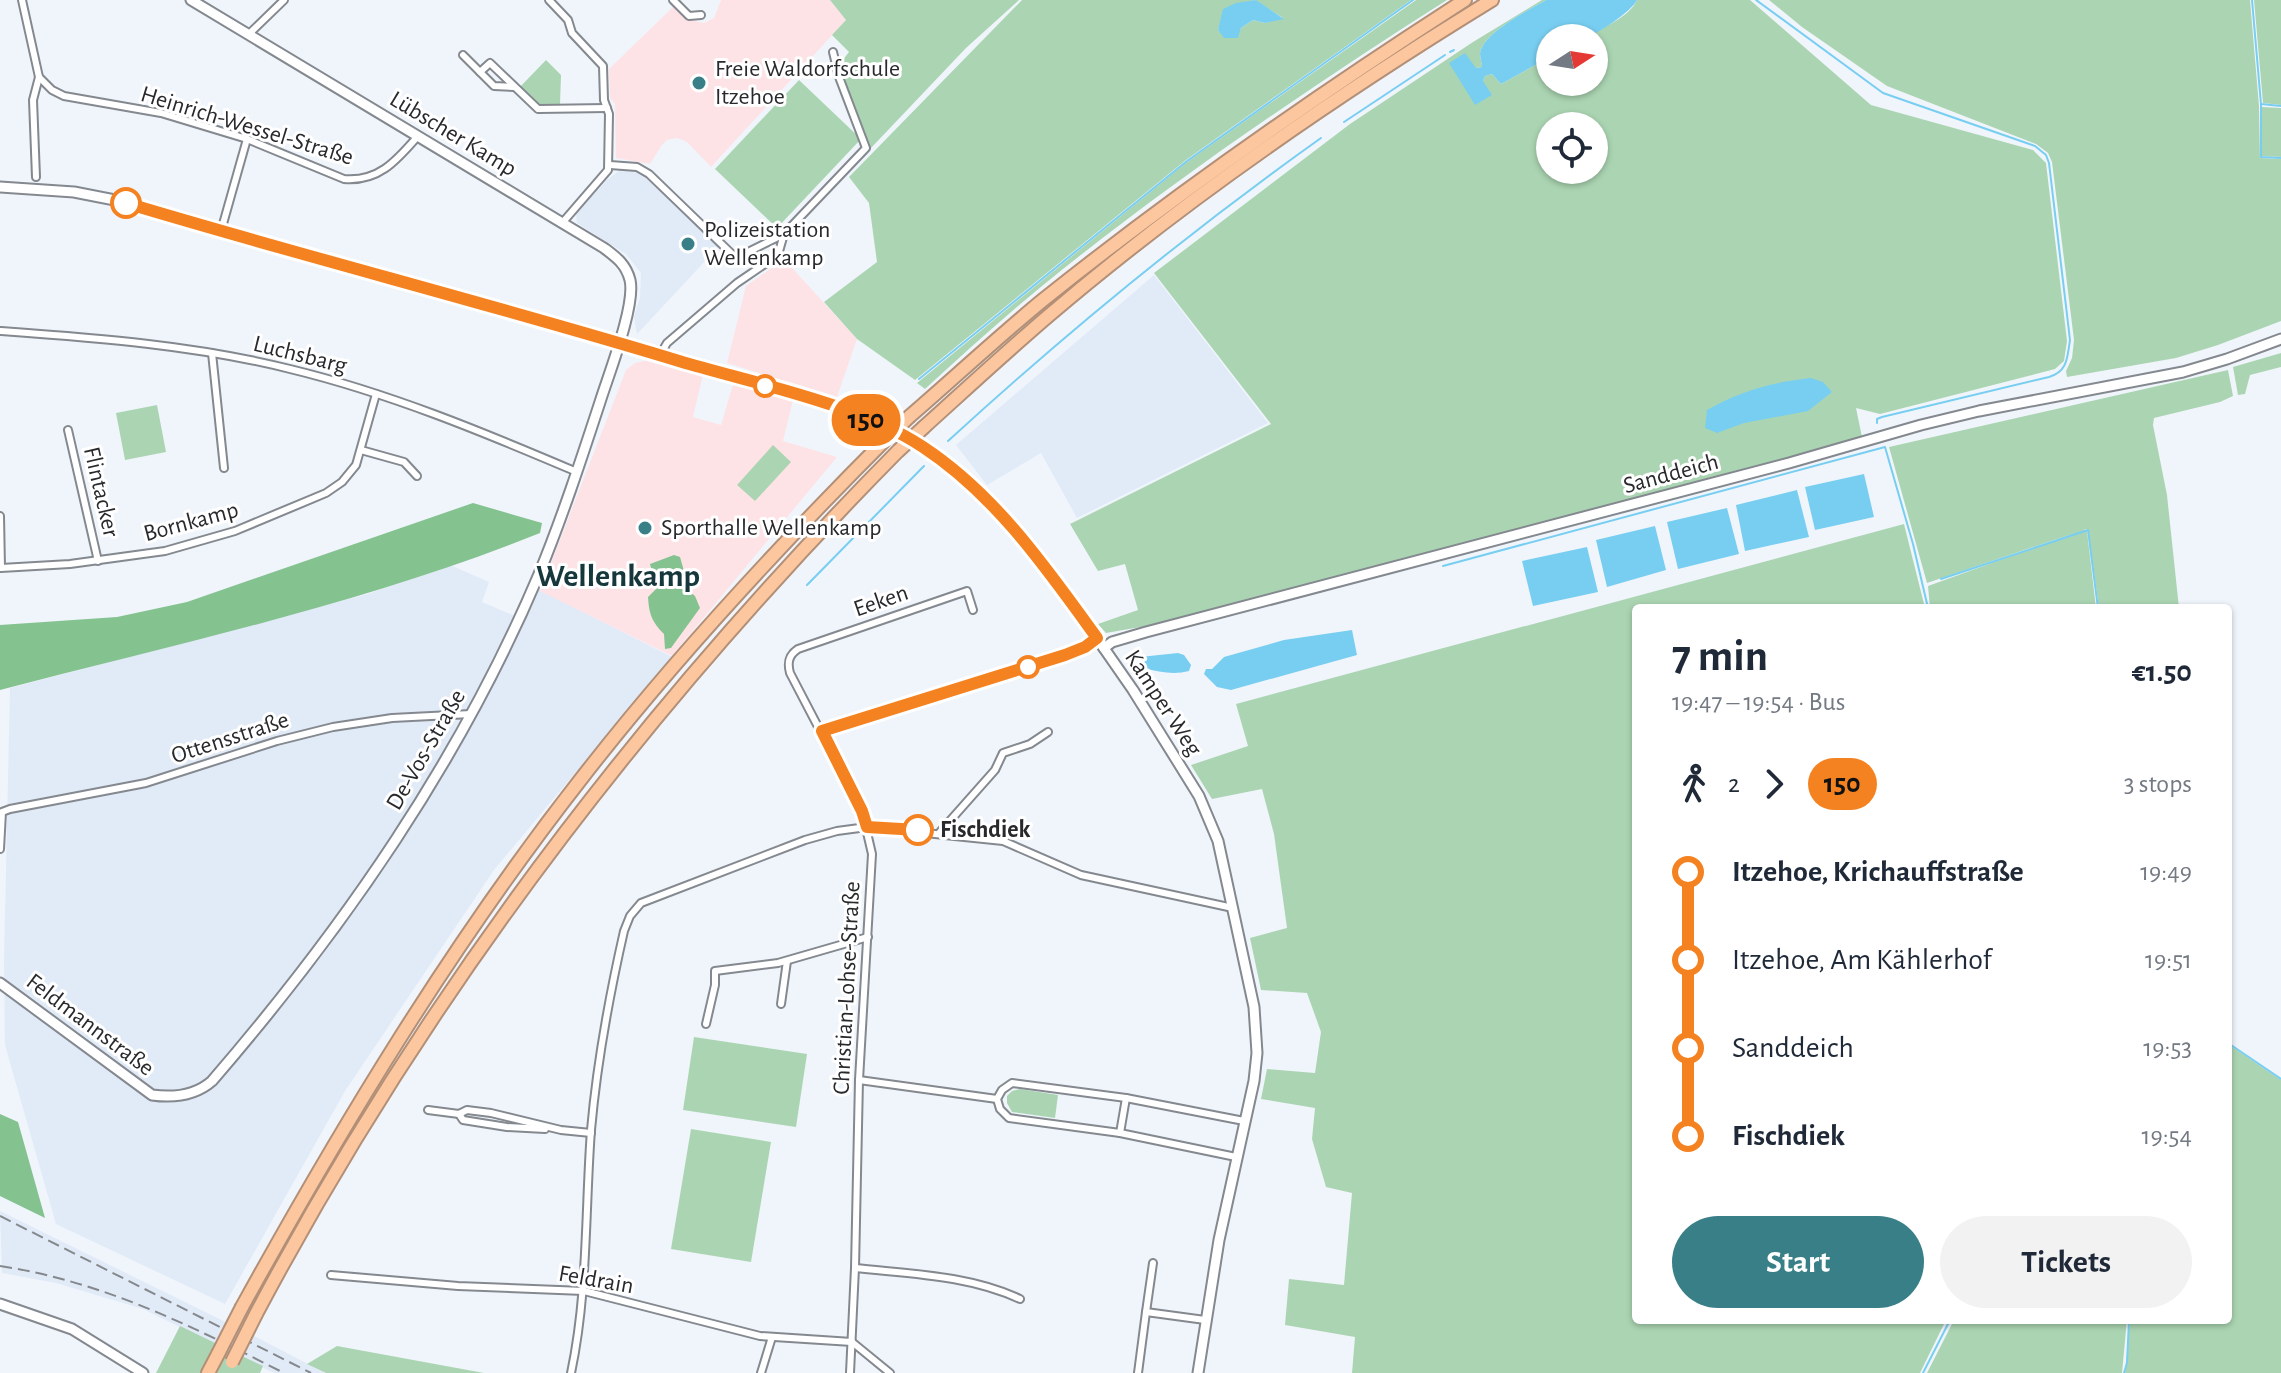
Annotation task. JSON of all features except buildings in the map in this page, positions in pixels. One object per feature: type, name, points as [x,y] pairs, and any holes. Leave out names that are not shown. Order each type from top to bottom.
[{"type":"highway","points":[[208,1373],[317,1173],[399,1039],[491,900],[648,695],[798,527],[910,416],[1042,302],[1182,193],[1314,98],[1465,0]]},
{"type":"highway","points":[[229,1367],[368,1118],[506,909],[596,790],[693,671],[806,544],[924,427],[1048,317],[1189,204],[1320,111],[1492,0]]},
{"type":"street","points":[[22,0],[39,77],[33,100],[36,177]]},
{"type":"street","name":"Lübscher Kamp","points":[[191,0],[613,254],[627,271],[631,294],[619,342]]},
{"type":"street","points":[[249,34],[284,0]]},
{"type":"street","points":[[549,0],[568,20],[572,33],[601,62],[609,114],[610,165],[563,222]]},
{"type":"street","points":[[673,0],[689,16],[701,15]]},
{"type":"street","points":[[610,165],[637,167],[649,174],[736,258],[784,234],[866,148],[839,77],[833,52]]},
{"type":"street","points":[[463,55],[494,86],[514,87]]},
{"type":"street","points":[[480,72],[490,63],[538,109],[607,108]]},
{"type":"street","name":"Heinrich-Wessel-Straße","points":[[39,77],[52,90],[64,96],[161,113],[247,139],[330,175],[360,179],[382,172],[418,136]]},
{"type":"street","points":[[221,231],[247,139]]},
{"type":"street","name":"Kamper Weg","points":[[0,187],[90,195],[619,342],[827,404],[920,445],[963,477],[1001,514],[1097,638],[1133,690],[1205,807],[1216,832],[1257,1029],[1256,1065],[1205,1320],[1198,1373]]},
{"type":"street","points":[[660,355],[667,343],[737,283],[778,255],[784,234]]},
{"type":"street","name":"Luchsbarg","points":[[0,331],[149,344],[289,368],[376,394],[490,435],[577,472]]},
{"type":"street","name":"Sanddeich","points":[[1104,648],[1112,642],[1146,632],[1789,463],[1921,425],[2183,372],[2281,339]]},
{"type":"street","name":"De-Vos-Straße","points":[[158,1096],[183,1096],[203,1088],[252,1034],[374,874],[442,768],[539,573],[577,472],[619,342]]},
{"type":"street","points":[[212,353],[224,468]]},
{"type":"street","name":"Bornkamp","points":[[1,568],[98,561],[165,551],[214,539],[326,493],[352,472],[376,394]]},
{"type":"street","name":"Flintacker","points":[[68,430],[98,561]]},
{"type":"street","points":[[361,450],[404,462],[417,476]]},
{"type":"street","points":[[0,516],[1,568]]},
{"type":"street","name":"Eeken","points":[[790,656],[798,649],[967,591],[973,610]]},
{"type":"street","points":[[822,731],[1065,655],[1097,638]]},
{"type":"street","name":"Christian-Lohse-Straße","points":[[790,656],[790,673],[862,811],[872,854],[859,1080],[850,1373]]},
{"type":"street","name":"Ottensstraße","points":[[0,849],[2,812],[146,783],[277,741],[333,727],[392,718],[471,714]]},
{"type":"street","points":[[940,832],[995,770],[1003,753],[1030,744],[1048,732]]},
{"type":"street","points":[[571,1373],[584,1291],[591,1133],[600,1048],[624,931],[637,907],[654,896],[805,840],[867,827],[940,832],[1003,841],[1081,875],[1233,909]]},
{"type":"street","points":[[706,1024],[715,971],[787,961],[868,937]]},
{"type":"street","points":[[781,1004],[787,961]]},
{"type":"street","name":"Feldmannstraße","points":[[0,983],[137,1085],[158,1096]]},
{"type":"street","points":[[859,1080],[997,1099]]},
{"type":"street","points":[[1236,1157],[1120,1133],[1009,1118],[1000,1109],[997,1099],[1002,1090],[1012,1083],[1126,1098],[1244,1121]]},
{"type":"street","points":[[1120,1133],[1126,1098]]},
{"type":"street","points":[[428,1110],[459,1114],[467,1110],[491,1113],[561,1130]]},
{"type":"street","points":[[459,1114],[463,1120],[477,1123],[591,1133]]},
{"type":"street","points":[[1138,1373],[1153,1263]]},
{"type":"street","points":[[855,1268],[996,1287],[1020,1299]]},
{"type":"street","name":"Feldrain","points":[[331,1275],[458,1286],[584,1291],[772,1337],[852,1342]]},
{"type":"street","points":[[0,1304],[72,1329],[143,1373]]},
{"type":"street","points":[[1146,1312],[1205,1320]]},
{"type":"street","points":[[761,1373],[772,1337]]},
{"type":"street","points":[[852,1342],[890,1373]]},
{"type":"shaded area","name":"Freie Waldorfschule Itzehoe","points":[[721,0],[830,0],[846,20],[711,167],[687,142],[677,138],[667,140],[650,164],[616,158],[615,104],[610,98],[609,69],[674,6],[687,19],[704,23],[714,18]]},
{"type":"shaded area","points":[[619,171],[638,171],[647,176],[720,245],[637,334],[634,317],[640,298],[641,273],[626,254],[577,223],[576,214]]},
{"type":"shaded area","points":[[784,259],[857,339],[837,397],[727,363],[746,286]]},
{"type":"shaded area","points":[[1154,275],[1268,423],[1077,518],[1041,453],[987,485],[956,445]]},
{"type":"shaded area","points":[[648,360],[703,375],[693,417],[721,425],[733,384],[793,400],[783,441],[837,457],[672,656],[540,591],[626,370],[635,363]]},
{"type":"shaded area","points":[[450,565],[489,582],[482,602],[522,619],[536,588],[672,657],[494,870],[345,1091],[225,1304],[56,1224],[5,1045],[10,688],[368,594]]},
{"type":"shaded area","points":[[0,1211],[325,1373],[274,1373],[143,1309],[56,1283],[2,1273]]},
{"type":"green space","points":[[830,0],[1019,0],[966,48],[871,148],[839,65],[849,52],[832,35],[846,20]]},
{"type":"green space","points":[[1022,0],[1255,0],[1411,0],[1186,160],[915,380],[857,339],[824,302],[877,262],[869,203],[849,177]],"holes":[[[1255,0],[1283,18],[1265,23],[1253,20],[1241,28],[1237,38],[1224,37],[1218,30],[1222,18]]]},
{"type":"green space","points":[[1416,0],[1447,0],[1203,163],[1045,283],[925,389],[917,383],[1187,162]]},
{"type":"green space","points":[[1542,0],[1546,0],[1497,30],[1483,46],[1480,54],[1482,67],[1476,68],[1483,81],[1485,76],[1492,74],[1501,84],[1536,65],[1536,96],[1608,96],[1608,24],[1621,17],[1637,0],[1750,0],[1871,105],[2033,150],[2046,163],[2067,341],[2064,361],[2055,369],[1880,414],[1856,408],[1862,437],[1723,477],[1175,621],[1106,633],[1098,624],[1138,610],[1125,564],[1098,571],[1070,524],[1271,424],[1154,273],[1350,124]]},
{"type":"green space","points":[[1769,0],[2250,0],[2260,158],[2281,159],[2281,321],[2176,358],[2067,377],[2074,340],[2052,162],[2048,153],[2036,144],[1887,86]]},
{"type":"green space","points":[[2254,0],[2281,0],[2281,105],[2263,103]]},
{"type":"green space","points":[[546,60],[561,75],[560,105],[539,105],[520,87]]},
{"type":"green space","points":[[799,80],[861,139],[777,228],[715,169]]},
{"type":"green space","points":[[2262,107],[2281,108],[2281,157],[2262,156]]},
{"type":"green space","points":[[2281,353],[2281,367],[2250,375],[2245,394],[2238,395],[2233,367]]},
{"type":"green space","points":[[2228,370],[2233,396],[2154,418],[2167,495],[2179,604],[2098,604],[2088,529],[2083,530],[2087,531],[2096,604],[1930,604],[1928,586],[2075,533],[1927,583],[1889,447]]},
{"type":"green space","points":[[157,405],[166,452],[125,460],[116,413]]},
{"type":"green space","points":[[773,445],[791,462],[755,501],[737,485]]},
{"type":"green space","points":[[473,503],[542,523],[540,533],[474,558],[340,601],[0,690],[0,625],[117,617],[187,602]]},
{"type":"green space","points":[[1904,524],[1924,604],[1632,604],[1632,1324],[1944,1324],[1920,1373],[1352,1373],[1355,1337],[1285,1325],[1289,1279],[1344,1285],[1352,1193],[1326,1187],[1312,1139],[1315,1108],[1261,1099],[1267,1069],[1315,1073],[1321,1032],[1307,993],[1261,990],[1250,938],[1287,928],[1274,834],[1262,789],[1212,799],[1191,765],[1248,746],[1236,704]]},
{"type":"green space","points":[[674,555],[680,557],[690,592],[700,608],[671,648],[665,649],[664,634],[652,617],[648,597],[657,588],[665,587],[663,579],[654,579],[650,564]]},
{"type":"green space","points":[[694,1037],[807,1054],[796,1127],[683,1110]]},
{"type":"green space","points":[[2232,1047],[2281,1080],[2281,1373],[2125,1373],[2130,1324],[2232,1324]]},
{"type":"green space","points":[[1020,1089],[1058,1095],[1055,1118],[1012,1112],[1007,1096]]},
{"type":"green space","points":[[0,1114],[18,1122],[45,1218],[0,1196]]},
{"type":"green space","points":[[691,1129],[771,1142],[751,1262],[671,1249]]},
{"type":"green space","points":[[1952,1324],[2127,1324],[2122,1373],[1927,1373]]},
{"type":"green space","points":[[180,1326],[263,1366],[260,1373],[156,1373]]},
{"type":"green space","points":[[337,1346],[484,1373],[326,1373],[307,1364]]},
{"type":"water","points":[[1256,0],[1284,19],[1265,23],[1253,20],[1241,28],[1238,38],[1224,38],[1218,30],[1223,9]]},
{"type":"water","points":[[1546,0],[1637,0],[1608,26],[1536,24],[1536,65],[1501,84],[1492,74],[1485,76],[1483,81],[1492,95],[1475,105],[1449,63],[1465,53],[1476,68],[1482,67],[1480,54],[1483,46],[1507,23]]},
{"type":"water","points":[[1811,378],[1823,382],[1832,392],[1808,411],[1744,423],[1717,433],[1705,428],[1707,410],[1719,403],[1757,388]]},
{"type":"water","points":[[1864,474],[1874,517],[1815,530],[1805,487]]},
{"type":"water","points":[[1797,490],[1809,537],[1745,551],[1736,505]]},
{"type":"water","points":[[1727,508],[1739,554],[1678,569],[1667,522]]},
{"type":"water","points":[[1655,526],[1666,570],[1607,587],[1596,540]]},
{"type":"water","points":[[1587,547],[1598,592],[1533,606],[1522,561]]},
{"type":"water","points":[[1352,630],[1357,655],[1231,690],[1217,687],[1204,674],[1206,669],[1212,669],[1224,657],[1284,640]]},
{"type":"water","points":[[1184,655],[1191,665],[1189,671],[1172,673],[1144,668],[1140,659],[1140,657]]},
{"type":"waterway","points":[[919,379],[1187,161],[1413,0]]},
{"type":"waterway","points":[[1756,0],[1883,93],[2035,146],[2046,155],[2049,163],[2070,340],[2063,367],[2049,377],[1882,417],[1877,419],[1877,423]]},
{"type":"waterway","points":[[2252,0],[2261,104],[2281,106]]},
{"type":"waterway","points":[[1450,52],[1454,50]]},
{"type":"waterway","points":[[1344,122],[1445,55]]},
{"type":"waterway","points":[[2261,105],[2261,157],[2281,158]]},
{"type":"waterway","points":[[948,441],[1130,284],[1224,209],[1321,138]]},
{"type":"waterway","points":[[1443,566],[1885,447],[1927,604]]},
{"type":"waterway","points":[[807,585],[924,466]]},
{"type":"waterway","points":[[1941,579],[2088,530],[2097,604]]},
{"type":"waterway","points":[[2232,1046],[2281,1079]]},
{"type":"waterway","points":[[1923,1373],[1948,1324]]},
{"type":"waterway","points":[[2124,1373],[2129,1324]]},
{"type":"railway","points":[[0,1216],[311,1373]]},
{"type":"railway","points":[[0,1266],[39,1273],[111,1294],[181,1323],[284,1373]]},
{"type":"bus line","name":"150","points":[[126,203],[827,404],[920,445],[963,477],[1001,514],[1097,638],[1065,655],[822,731],[867,827],[918,830]]},
{"type":"place","name":"Freie Waldorfschule Itzehoe","points":[[699,83]]},
{"type":"place","name":"Polizeistation Wellenkamp","points":[[688,244]]},
{"type":"place","name":"Sporthalle Wellenkamp","points":[[645,528]]},
{"type":"place","name":"Fischdiek","points":[[918,830]]},
{"type":"district","name":"Wellenkamp","points":[[618,576]]}]
